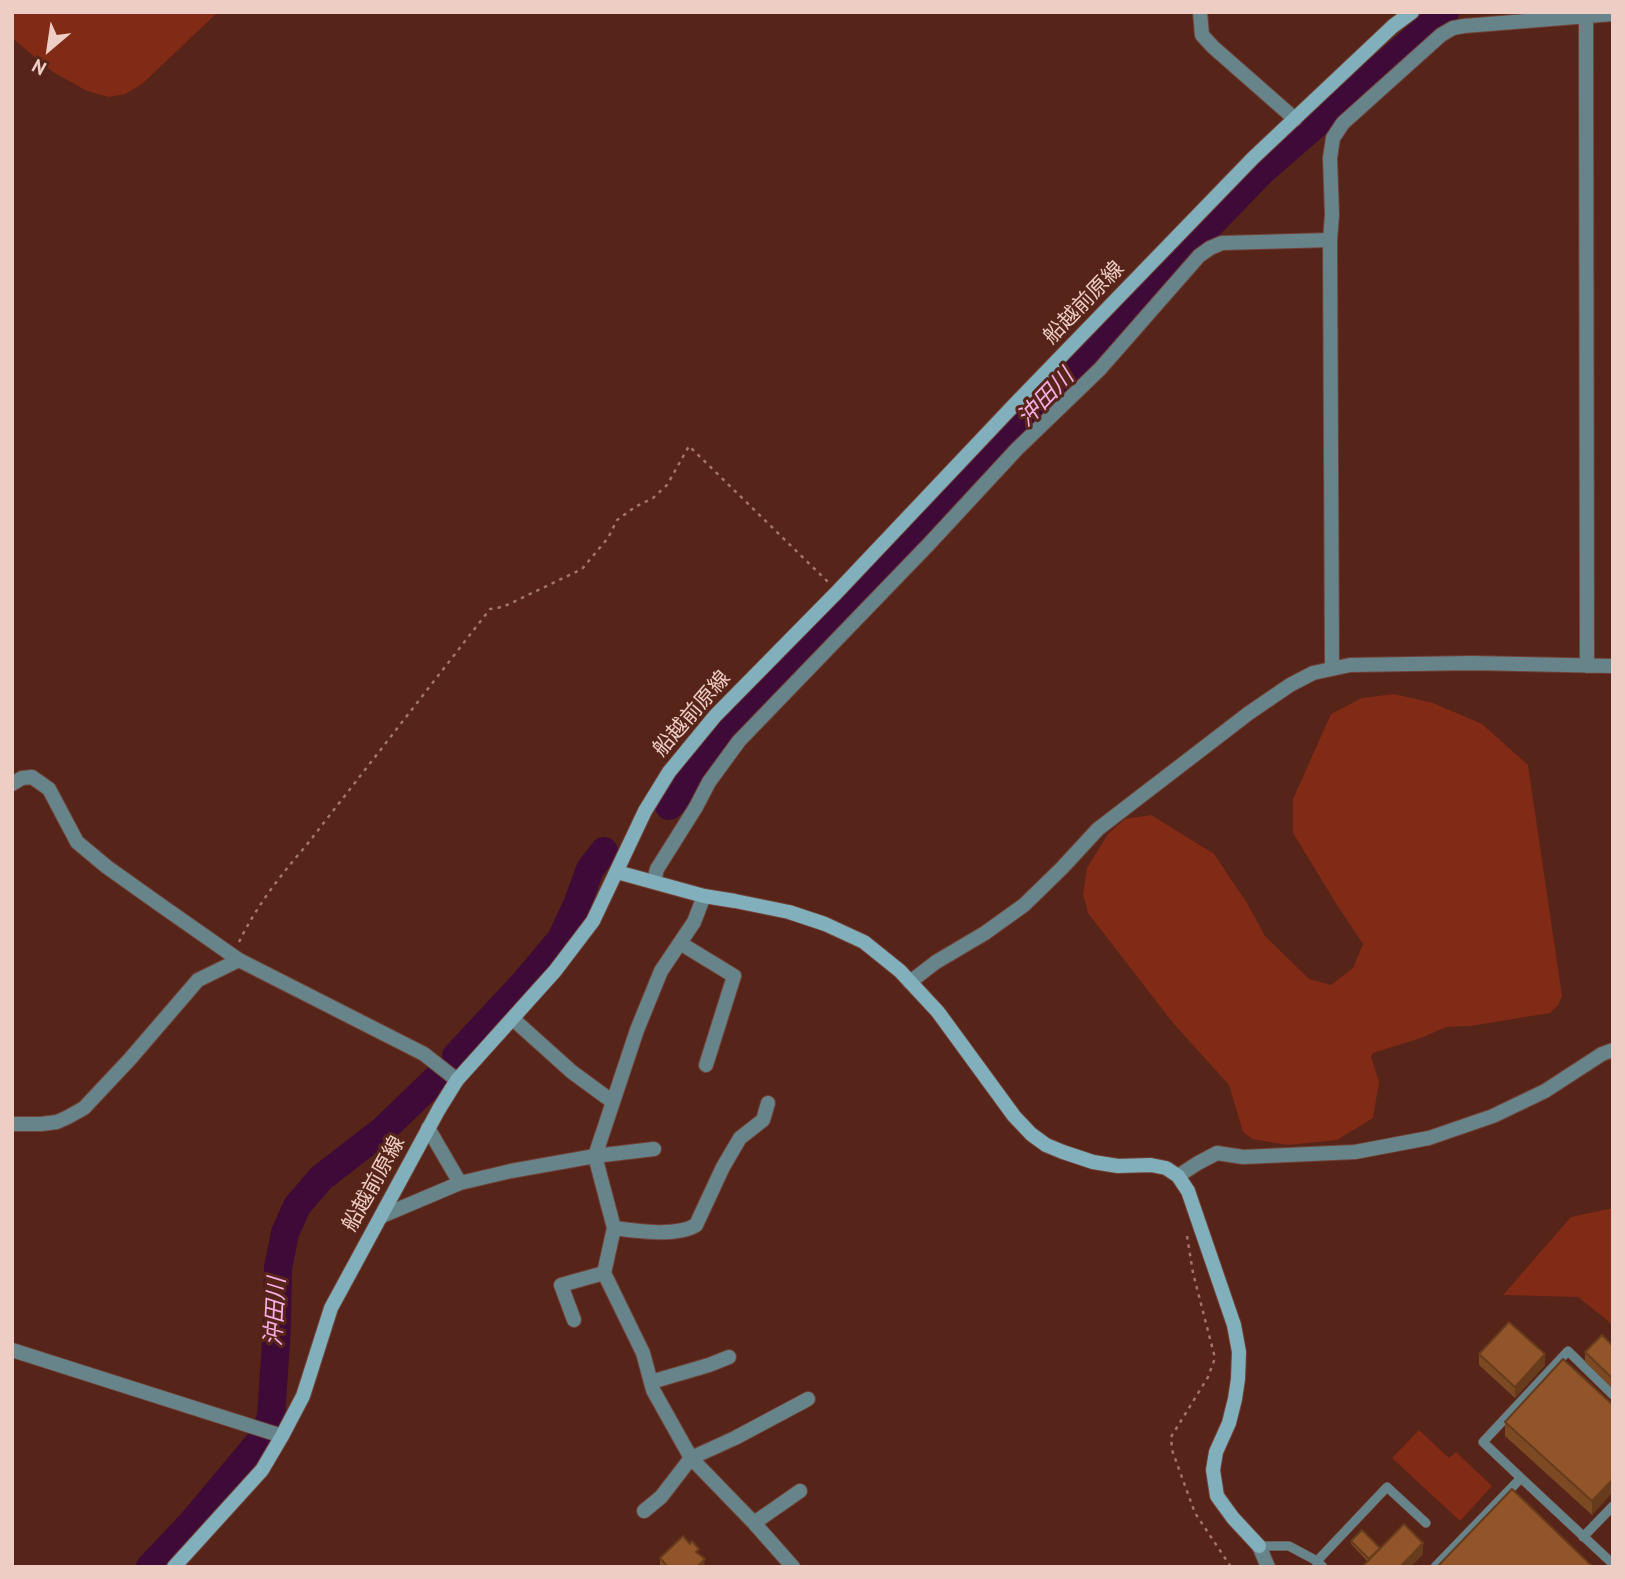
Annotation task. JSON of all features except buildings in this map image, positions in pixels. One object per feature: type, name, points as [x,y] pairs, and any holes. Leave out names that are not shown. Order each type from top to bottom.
[{"type":"main road","name":"船越前原線","points":[[174,1567],[262,1470],[303,1396],[331,1308],[428,1128],[457,1080],[555,971],[593,921],[655,793],[680,757],[715,716],[1253,158],[1393,26],[1412,12]]},
{"type":"main road","points":[[617,872],[704,896],[789,912],[825,924],[864,942],[900,971],[938,1012],[1031,1135],[1055,1149],[1093,1162],[1118,1166],[1151,1164],[1166,1168],[1178,1176],[1188,1191],[1234,1325],[1239,1352],[1235,1399],[1229,1423],[1216,1452],[1213,1470],[1217,1496],[1259,1546]]},
{"type":"street","points":[[1200,12],[1202,35],[1295,119]]},
{"type":"street","points":[[1332,668],[1330,158],[1333,138],[1343,123],[1441,35],[1453,28],[1613,14]]},
{"type":"street","points":[[1586,16],[1587,666]]},
{"type":"street","points":[[654,881],[657,869],[690,819],[709,782],[739,741],[1017,449],[1100,369],[1199,256],[1222,243],[1330,240]]},
{"type":"street","points":[[910,982],[1024,905],[1098,830],[1249,713],[1313,673],[1350,665],[1426,663],[1613,666]]},
{"type":"street","points":[[12,784],[22,778],[32,777],[49,789],[77,842],[128,882],[236,957],[424,1054],[457,1080]]},
{"type":"street","points":[[704,896],[694,922],[661,971],[637,1030],[595,1156],[614,1228],[604,1273],[643,1353],[653,1390],[691,1458],[793,1567]]},
{"type":"street","points":[[680,943],[734,976],[706,1065]]},
{"type":"street","points":[[12,1124],[57,1122],[84,1108],[198,980],[236,957]]},
{"type":"street","points":[[513,1019],[572,1072],[613,1102]]},
{"type":"street","points":[[1178,1176],[1217,1153],[1243,1157],[1356,1152],[1429,1138],[1493,1116],[1545,1091],[1602,1054],[1613,1050]]},
{"type":"street","points":[[614,1228],[644,1232],[688,1230],[696,1226],[723,1167],[740,1138],[763,1120],[768,1103]]},
{"type":"street","points":[[428,1128],[460,1183]]},
{"type":"street","points":[[382,1216],[460,1183],[595,1156],[654,1149]]},
{"type":"street","points":[[574,1320],[561,1285],[604,1273]]},
{"type":"street","points":[[12,1350],[282,1436]]},
{"type":"street","points":[[651,1382],[729,1357]]},
{"type":"street","points":[[650,1514],[691,1458],[808,1399]]},
{"type":"street","points":[[754,1523],[800,1492]]},
{"type":"street","points":[[1259,1546],[1268,1567]]},
{"type":"lane","points":[[1613,1395],[1567,1351],[1483,1442],[1613,1564]]},
{"type":"lane","points":[[1435,1567],[1521,1478]]},
{"type":"lane","points":[[1259,1546],[1289,1546],[1319,1565],[1387,1487],[1426,1523]]},
{"type":"lane","points":[[1583,1537],[1613,1506]]},
{"type":"path","points":[[236,957],[249,921],[272,886],[490,609],[503,607],[582,569],[608,538],[617,520],[653,498],[667,485],[689,446],[838,591]]},
{"type":"path","points":[[1185,1226],[1193,1273],[1215,1358],[1208,1377],[1171,1437],[1172,1450],[1195,1513],[1231,1567]]},
{"type":"shaded area","points":[[12,12],[218,12],[142,84],[125,94],[109,97],[87,91],[53,72],[12,38]]},
{"type":"shaded area","points":[[1394,694],[1433,703],[1482,724],[1528,765],[1562,996],[1550,1013],[1470,1026],[1446,1027],[1373,1053],[1371,1057],[1379,1082],[1373,1118],[1337,1140],[1288,1145],[1252,1139],[1243,1132],[1229,1085],[1173,1023],[1088,913],[1083,894],[1087,868],[1108,834],[1125,819],[1151,815],[1214,854],[1247,903],[1265,936],[1309,979],[1331,985],[1353,968],[1363,944],[1293,833],[1293,799],[1331,714],[1362,698]]},
{"type":"shaded area","points":[[1613,1208],[1613,1325],[1578,1297],[1503,1295],[1571,1217]]},
{"type":"shaded area","points":[[1419,1430],[1449,1458],[1456,1452],[1492,1486],[1460,1521],[1392,1458]]},
{"type":"waterway","name":"沖田川","points":[[669,806],[681,792],[696,765],[1261,172],[1445,12]]},
{"type":"waterway","name":"沖田川","points":[[456,1056],[561,939],[590,869],[604,851]]},
{"type":"waterway","name":"沖田川","points":[[150,1567],[190,1525],[262,1439],[271,1417],[278,1268],[285,1233],[297,1206],[321,1178],[383,1130],[437,1078]]}]
